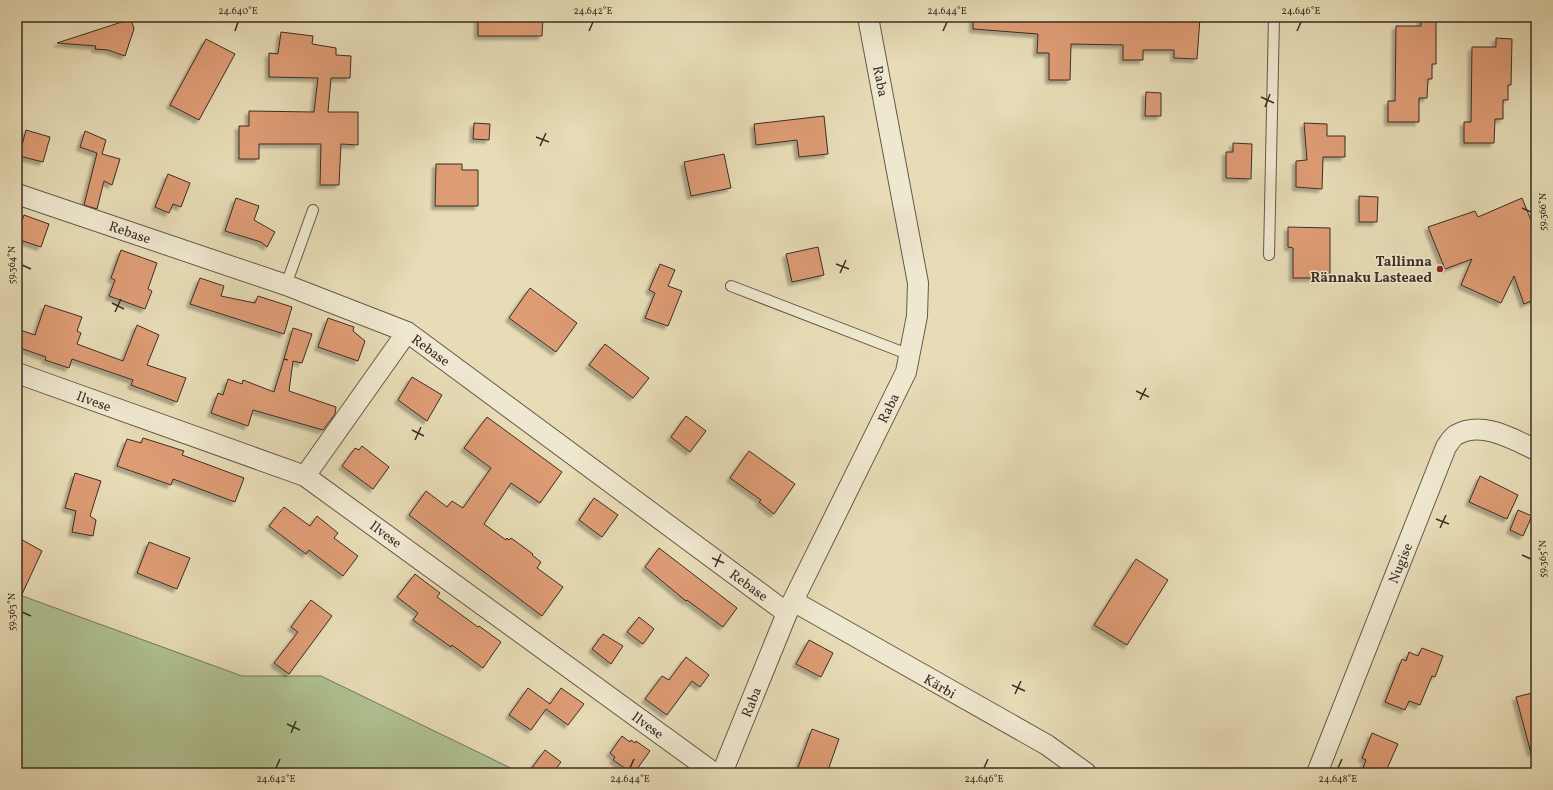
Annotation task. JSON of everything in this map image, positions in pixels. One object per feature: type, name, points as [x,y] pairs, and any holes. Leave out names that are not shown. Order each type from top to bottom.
[{"type":"street","name":"Raba","points":[[722,773],[790,607],[906,372],[910,355],[917,316],[918,283],[868,17]]},
{"type":"street","name":"Rebase","points":[[17,194],[286,285],[407,332],[790,607]]},
{"type":"street","points":[[305,476],[407,332]]},
{"type":"street","name":"Ilvese","points":[[17,374],[305,476],[714,773]]},
{"type":"street","name":"Nugise","points":[[1317,773],[1446,447],[1455,435],[1475,429],[1497,432],[1536,450]]},
{"type":"street","name":"Kärbi","points":[[790,607],[1048,746],[1086,773]]},
{"type":"lane","points":[[1269,255],[1274,17]]},
{"type":"lane","points":[[286,285],[313,210]]},
{"type":"lane","points":[[731,286],[910,355]]},
{"type":"green space","points":[[17,594],[242,676],[321,676],[521,773],[17,773]]},
{"type":"building","points":[[478,17],[543,17],[542,36],[478,36]]},
{"type":"building","points":[[973,17],[1200,18],[1197,59],[1174,58],[1174,50],[1143,50],[1143,60],[1123,60],[1123,45],[1071,44],[1070,80],[1049,80],[1049,53],[1037,53],[1038,34],[973,29]]},
{"type":"building","points":[[1421,17],[1436,18],[1436,64],[1432,64],[1432,79],[1428,79],[1427,98],[1419,98],[1419,122],[1388,122],[1388,101],[1395,101],[1396,26],[1421,26]]},
{"type":"building","points":[[131,19],[134,29],[125,56],[108,50],[95,49],[96,46],[57,43]]},
{"type":"building","points":[[281,32],[313,36],[312,44],[336,48],[336,55],[351,56],[350,78],[331,78],[328,112],[358,112],[358,145],[341,144],[339,185],[320,185],[321,144],[259,144],[259,159],[239,159],[239,126],[249,126],[249,111],[314,112],[318,78],[269,77],[269,53],[278,54]]},
{"type":"building","points":[[1496,38],[1512,39],[1511,85],[1508,85],[1508,100],[1503,100],[1503,119],[1495,119],[1494,143],[1464,143],[1464,122],[1471,122],[1472,47],[1496,47]]},
{"type":"building","points":[[206,39],[235,54],[199,120],[170,105]]},
{"type":"building","points":[[1146,92],[1161,93],[1161,116],[1145,116]]},
{"type":"building","points":[[824,116],[828,154],[799,157],[797,140],[756,145],[754,124]]},
{"type":"building","points":[[474,123],[490,124],[489,140],[473,139]]},
{"type":"building","points":[[1304,123],[1327,124],[1327,136],[1345,136],[1345,157],[1323,157],[1322,189],[1296,187],[1296,161],[1307,160]]},
{"type":"building","points":[[26,130],[50,137],[43,162],[19,156]]},
{"type":"building","points":[[85,131],[106,140],[102,154],[120,159],[112,185],[104,181],[97,209],[84,205],[97,153],[80,147]]},
{"type":"building","points":[[1233,143],[1252,144],[1251,179],[1226,178],[1226,152],[1233,152]]},
{"type":"building","points":[[724,154],[731,188],[691,196],[684,162]]},
{"type":"building","points":[[436,164],[462,164],[462,170],[478,170],[478,206],[435,206]]},
{"type":"building","points":[[168,174],[190,183],[181,207],[173,204],[169,213],[155,207]]},
{"type":"building","points":[[1359,196],[1378,197],[1377,222],[1359,222]]},
{"type":"building","points":[[236,198],[259,206],[254,220],[275,232],[267,247],[261,242],[225,231]]},
{"type":"building","points":[[1522,198],[1533,225],[1536,227],[1536,299],[1524,304],[1514,276],[1501,303],[1461,285],[1472,259],[1445,269],[1428,227],[1475,211],[1478,217]]},
{"type":"building","points":[[24,215],[49,224],[41,247],[17,239],[17,222],[21,223]]},
{"type":"building","points":[[1288,227],[1330,228],[1330,278],[1293,278],[1293,248],[1288,247]]},
{"type":"building","points":[[818,247],[824,275],[792,282],[786,254]]},
{"type":"building","points":[[121,250],[157,263],[148,289],[152,291],[145,309],[109,296],[115,280],[111,278]]},
{"type":"building","points":[[660,264],[675,270],[668,286],[682,291],[668,326],[645,318],[655,293],[649,290]]},
{"type":"building","points":[[200,278],[224,286],[221,296],[255,303],[258,296],[292,307],[284,334],[190,304]]},
{"type":"building","points":[[530,288],[577,323],[556,352],[509,318]]},
{"type":"building","points":[[45,305],[82,317],[77,331],[81,333],[77,344],[123,361],[137,325],[159,335],[147,365],[186,378],[177,402],[131,385],[133,380],[72,359],[69,368],[45,360],[46,357],[17,347],[17,329],[35,335]]},
{"type":"building","points":[[328,318],[354,327],[353,331],[365,341],[358,361],[318,347]]},
{"type":"building","points":[[293,328],[312,334],[302,363],[293,361],[289,391],[336,407],[335,414],[323,430],[253,410],[248,426],[211,413],[218,393],[223,395],[228,379],[242,384],[243,380],[274,392]]},
{"type":"building","points":[[605,344],[649,378],[633,398],[589,365]]},
{"type":"building","points":[[412,377],[442,395],[427,421],[398,400]]},
{"type":"building","points":[[686,416],[706,431],[690,452],[671,437]]},
{"type":"building","points":[[487,417],[562,472],[540,503],[511,483],[484,524],[506,540],[507,538],[509,540],[511,538],[533,554],[532,555],[541,562],[537,568],[563,587],[542,616],[409,515],[426,491],[447,507],[452,501],[463,508],[491,468],[464,448]]},
{"type":"building","points":[[143,438],[184,451],[182,455],[244,478],[235,502],[173,479],[171,485],[117,466],[127,439],[141,443]]},
{"type":"building","points":[[362,446],[389,467],[373,489],[342,466],[355,448],[359,450]]},
{"type":"building","points":[[749,451],[795,484],[774,514],[759,502],[761,500],[730,478]]},
{"type":"building","points":[[75,473],[101,481],[90,516],[96,520],[93,536],[72,532],[76,511],[65,508]]},
{"type":"building","points":[[1480,476],[1518,495],[1507,519],[1469,502]]},
{"type":"building","points":[[594,498],[618,515],[602,537],[579,520]]},
{"type":"building","points":[[284,507],[310,526],[317,516],[338,533],[334,538],[358,556],[343,576],[309,550],[306,554],[269,526]]},
{"type":"building","points":[[1518,510],[1532,516],[1523,536],[1510,530]]},
{"type":"building","points":[[17,537],[42,551],[17,605]]},
{"type":"building","points":[[149,542],[190,558],[177,589],[137,573]]},
{"type":"building","points":[[659,548],[737,608],[723,627],[687,600],[686,601],[645,567]]},
{"type":"building","points":[[1136,559],[1168,580],[1127,645],[1094,625]]},
{"type":"building","points":[[415,574],[440,593],[437,597],[501,642],[483,668],[452,645],[451,647],[413,620],[418,613],[397,597]]},
{"type":"building","points":[[311,600],[332,616],[289,674],[274,663],[298,632],[291,627]]},
{"type":"building","points":[[639,617],[654,629],[643,644],[627,632]]},
{"type":"building","points":[[603,634],[623,646],[611,664],[592,649]]},
{"type":"building","points":[[809,640],[833,653],[821,677],[796,664]]},
{"type":"building","points":[[1422,648],[1443,656],[1435,677],[1432,676],[1420,705],[1409,701],[1405,710],[1385,702],[1402,659],[1406,661],[1409,652],[1418,656]]},
{"type":"building","points":[[686,657],[709,675],[700,687],[692,681],[667,715],[645,699],[662,676],[669,680]]},
{"type":"building","points":[[528,688],[550,704],[561,688],[584,704],[568,725],[546,709],[531,730],[509,715]]},
{"type":"building","points":[[1536,692],[1536,752],[1531,753],[1516,697]]},
{"type":"building","points":[[812,729],[839,739],[827,773],[796,773]]},
{"type":"building","points":[[1372,733],[1398,744],[1385,773],[1361,773],[1366,760],[1362,758]]},
{"type":"building","points":[[622,736],[630,742],[631,740],[635,743],[636,741],[650,751],[634,773],[613,760],[615,757],[610,753]]},
{"type":"building","points":[[545,750],[561,762],[553,773],[528,773]]},
{"type":"place","name":"Tallinna Rännaku Lasteaed","points":[[1440,269]]}]
